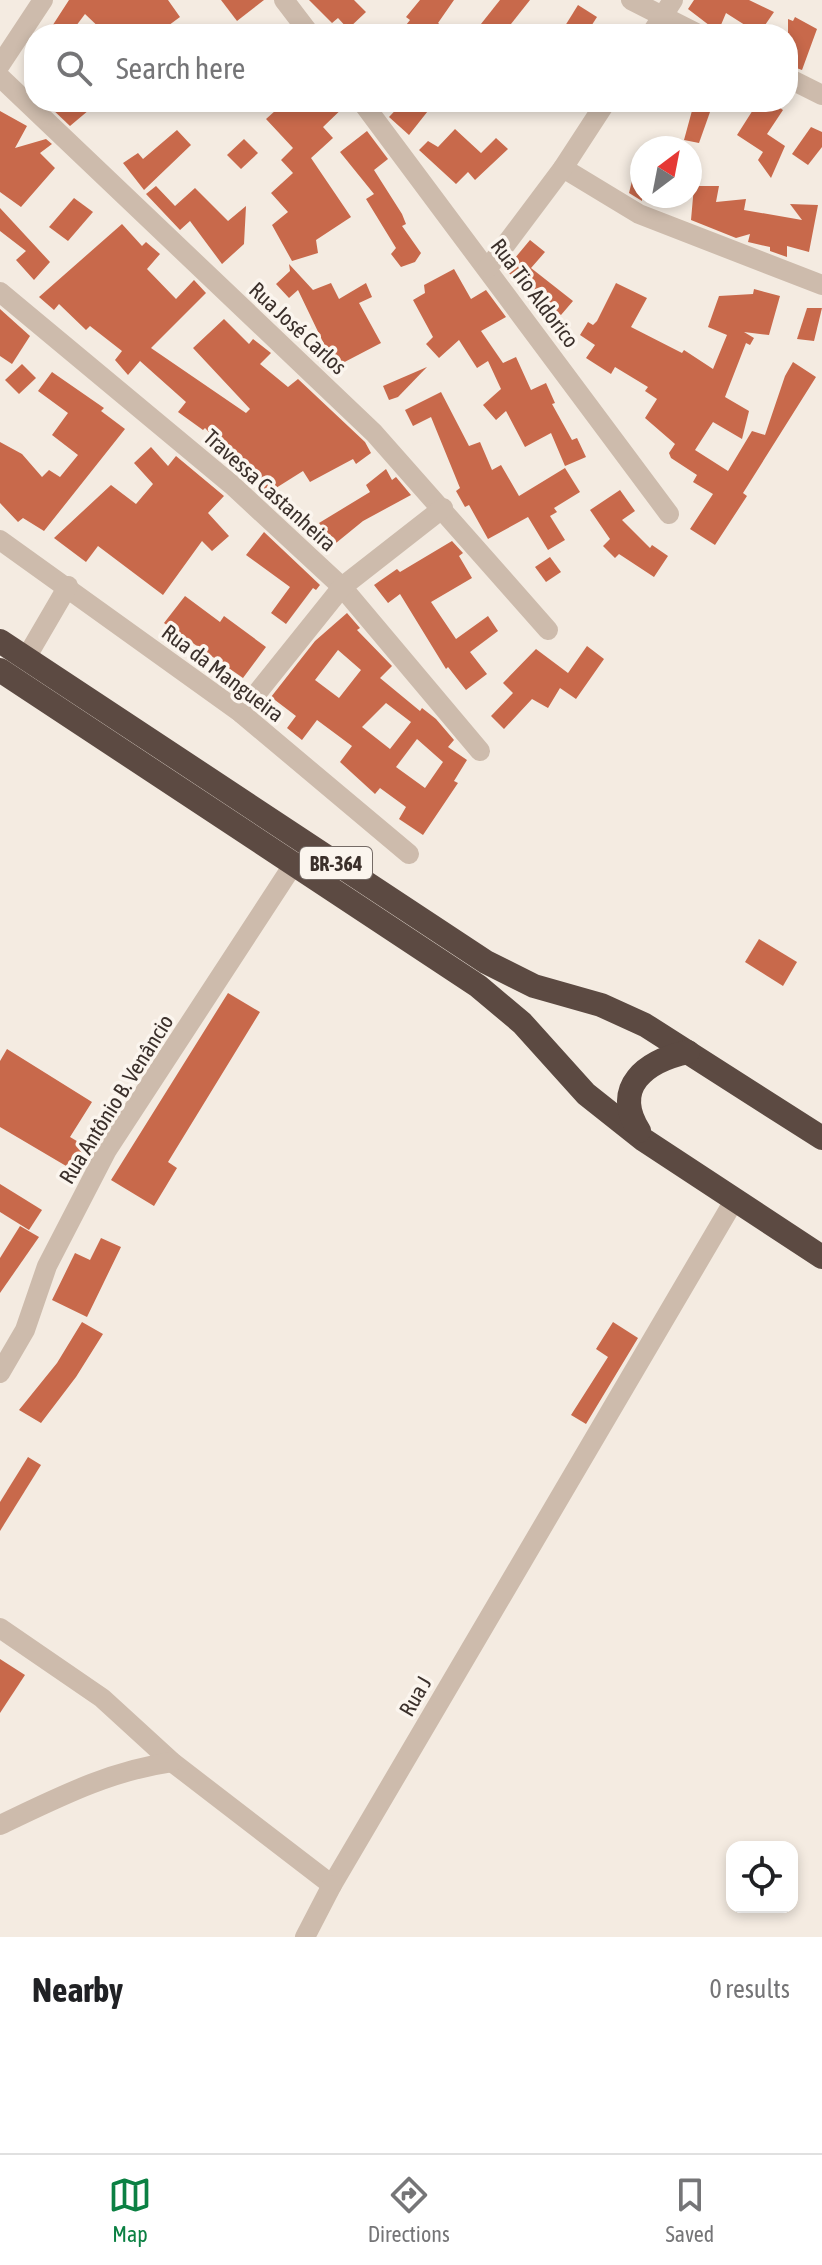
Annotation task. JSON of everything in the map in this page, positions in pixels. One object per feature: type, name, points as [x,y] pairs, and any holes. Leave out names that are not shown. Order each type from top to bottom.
[{"type":"highway","name":"BR-364","points":[[0,641],[486,962],[534,986],[601,1005],[645,1025],[822,1138]]},
{"type":"highway","name":"BR-364","points":[[0,670],[295,862],[478,986],[522,1023],[586,1094],[644,1140],[822,1257]]},
{"type":"highway","points":[[644,1140],[628,1114],[626,1099],[650,1066],[688,1052]]},
{"type":"street","points":[[27,24],[43,0]]},
{"type":"street","points":[[284,0],[302,24]]},
{"type":"street","points":[[631,0],[668,8],[686,24]]},
{"type":"street","points":[[0,65],[24,29]]},
{"type":"street","name":"Rua José Carlos","points":[[0,77],[24,100]]},
{"type":"street","points":[[798,83],[822,95]]},
{"type":"street","name":"Rua José Carlos","points":[[37,112],[374,433],[548,630]]},
{"type":"street","name":"Rua Tio Aldorico","points":[[370,112],[669,514]]},
{"type":"street","points":[[488,268],[563,168],[599,112]]},
{"type":"street","points":[[563,168],[639,214],[822,285]]},
{"type":"street","name":"Travessa Castanheira","points":[[0,292],[232,485],[342,587],[480,751]]},
{"type":"street","points":[[241,713],[342,587],[443,508]]},
{"type":"street","name":"Rua da Mangueira","points":[[0,540],[241,713],[409,854]]},
{"type":"street","points":[[26,658],[68,586]]},
{"type":"street","name":"Rua Antônio B. Venâncio","points":[[0,1373],[25,1330],[47,1266],[107,1150],[295,862]]},
{"type":"street","name":"Rua J","points":[[305,1937],[332,1885],[735,1199]]},
{"type":"street","points":[[0,1628],[102,1698],[172,1762],[332,1885]]},
{"type":"street","points":[[0,1825],[100,1778],[136,1767],[172,1762]]},
{"type":"building","points":[[69,0],[168,0],[180,17],[171,24],[96,24],[85,14],[78,24],[53,24]]},
{"type":"building","points":[[221,0],[264,0],[237,21]]},
{"type":"building","points":[[309,0],[354,0],[366,12],[353,24],[343,24],[338,18],[332,23]]},
{"type":"building","points":[[420,0],[454,0],[439,24],[407,24],[410,20],[406,17]]},
{"type":"building","points":[[500,0],[530,0],[511,24],[481,24]]},
{"type":"building","points":[[694,0],[749,0],[774,12],[766,24],[743,24],[726,13],[721,24],[708,24],[688,9]]},
{"type":"building","points":[[578,5],[597,17],[592,24],[566,24]]},
{"type":"building","points":[[795,17],[817,29],[802,70],[798,69],[798,24],[788,24],[788,19],[793,21]]},
{"type":"building","points":[[0,111],[27,126],[15,148],[46,139],[52,144],[40,153],[55,168],[21,207],[0,192]]},
{"type":"building","points":[[55,112],[87,112],[70,126]]},
{"type":"building","points":[[274,112],[339,112],[323,127],[333,138],[311,158],[351,217],[316,240],[318,253],[292,261],[272,225],[288,212],[271,193],[293,173],[281,160],[293,148],[266,119]]},
{"type":"building","points":[[394,112],[427,112],[409,135],[389,117]]},
{"type":"building","points":[[692,112],[710,112],[701,136],[685,136]]},
{"type":"building","points":[[752,112],[782,112],[767,134],[785,146],[771,178],[758,160],[763,152],[737,135]]},
{"type":"building","points":[[811,127],[822,132],[822,147],[808,165],[792,154]]},
{"type":"building","points":[[455,129],[481,153],[496,138],[508,149],[475,180],[468,172],[456,184],[419,150],[428,141],[438,147]]},
{"type":"building","points":[[177,130],[191,145],[144,190],[123,163],[138,153],[143,159]]},
{"type":"building","points":[[367,131],[388,159],[374,170],[402,214],[406,224],[402,226],[421,253],[415,262],[401,267],[391,254],[396,248],[366,199],[374,194],[340,152]]},
{"type":"building","points":[[244,139],[258,153],[241,169],[227,155]]},
{"type":"building","points":[[156,186],[175,206],[195,188],[228,221],[246,206],[244,244],[222,264],[190,221],[180,230],[146,194]]},
{"type":"building","points":[[702,186],[719,186],[716,202],[746,199],[744,210],[802,220],[790,204],[818,205],[809,252],[787,246],[787,257],[770,251],[770,247],[748,242],[750,234],[736,238],[691,220],[692,208],[702,208]]},
{"type":"building","points":[[74,198],[93,212],[68,241],[49,227]]},
{"type":"building","points":[[0,208],[50,262],[34,280],[16,260],[26,251],[0,231]]},
{"type":"building","points":[[122,224],[142,246],[146,242],[160,254],[147,269],[176,299],[194,280],[206,293],[151,348],[246,413],[250,409],[193,348],[224,319],[249,344],[253,339],[271,353],[260,364],[288,387],[298,379],[365,442],[371,453],[356,464],[353,459],[310,482],[303,471],[268,493],[205,428],[203,430],[178,412],[186,402],[140,361],[128,375],[115,360],[122,351],[90,326],[86,330],[59,304],[54,310],[39,297]]},
{"type":"building","points":[[530,240],[545,252],[531,268],[573,301],[561,315],[505,270]]},
{"type":"building","points":[[289,264],[313,290],[331,283],[339,299],[366,283],[372,297],[359,303],[381,343],[335,367],[298,290],[289,298],[276,284],[290,271]]},
{"type":"building","points":[[454,269],[471,299],[486,290],[506,317],[481,331],[503,363],[516,357],[531,390],[546,383],[555,403],[552,404],[572,440],[577,438],[586,457],[565,466],[551,433],[525,447],[506,411],[496,420],[483,405],[501,389],[488,361],[477,368],[459,340],[439,358],[426,344],[433,337],[413,300],[425,293],[424,285]]},
{"type":"building","points":[[616,283],[647,298],[631,327],[682,353],[684,350],[713,369],[727,335],[708,327],[719,296],[753,294],[754,289],[780,296],[769,335],[744,332],[754,338],[750,345],[746,343],[725,397],[749,411],[742,439],[713,422],[695,450],[728,471],[752,431],[765,435],[785,376],[793,362],[816,377],[743,493],[747,496],[715,545],[690,529],[713,494],[693,482],[697,475],[671,458],[669,453],[675,444],[645,418],[657,399],[645,391],[648,387],[615,367],[611,374],[586,358],[595,345],[580,335],[588,322],[593,325],[597,321]]},
{"type":"building","points":[[807,308],[822,308],[814,341],[797,339]]},
{"type":"building","points":[[0,309],[30,336],[12,364],[0,356]]},
{"type":"building","points":[[22,364],[36,378],[19,394],[5,380]]},
{"type":"building","points":[[427,367],[398,397],[389,400],[383,386]]},
{"type":"building","points":[[52,372],[104,408],[101,411],[125,429],[44,531],[23,518],[18,522],[0,503],[0,442],[22,454],[42,477],[49,470],[60,477],[78,455],[52,435],[68,413],[38,391]]},
{"type":"building","points":[[441,392],[469,446],[480,442],[492,470],[501,465],[519,496],[565,468],[580,492],[554,508],[557,512],[550,516],[565,540],[548,550],[528,517],[488,539],[469,505],[465,507],[456,491],[460,488],[431,417],[413,426],[405,410]]},
{"type":"building","points":[[151,447],[168,466],[176,456],[224,496],[208,513],[229,536],[212,551],[202,541],[163,595],[98,546],[86,562],[54,538],[111,485],[136,504],[153,484],[134,463]]},
{"type":"building","points":[[386,469],[392,480],[396,477],[411,495],[363,521],[336,543],[319,523],[370,492],[366,485]]},
{"type":"building","points":[[620,490],[635,511],[622,520],[650,548],[652,545],[668,556],[654,577],[619,554],[615,558],[603,546],[610,539],[590,510]]},
{"type":"building","points":[[264,532],[320,585],[316,590],[313,588],[286,624],[271,613],[290,587],[246,555]]},
{"type":"building","points":[[452,541],[463,553],[459,556],[472,578],[431,602],[456,639],[488,616],[498,631],[470,652],[487,674],[466,690],[448,667],[446,669],[400,594],[388,603],[374,585],[397,569],[400,572]]},
{"type":"building","points":[[550,557],[561,572],[546,582],[535,567]]},
{"type":"building","points":[[185,596],[220,622],[224,616],[266,647],[243,678],[164,623]]},
{"type":"building","points":[[347,613],[360,628],[357,630],[392,666],[380,678],[420,711],[422,708],[436,719],[454,740],[448,747],[467,760],[454,781],[458,783],[423,835],[399,819],[406,807],[380,788],[375,794],[340,762],[352,746],[317,720],[302,740],[287,728],[296,716],[271,697],[315,641]],"holes":[[[338,650],[361,670],[339,698],[315,680]],[[386,703],[411,722],[390,749],[362,727]],[[417,739],[443,762],[425,788],[396,767]]]},
{"type":"building","points":[[587,646],[604,659],[576,699],[560,688],[548,708],[532,699],[504,729],[491,716],[513,693],[503,683],[536,649],[568,673]]},
{"type":"building","points":[[759,939],[797,962],[783,986],[745,962]]},
{"type":"building","points":[[228,993],[260,1012],[168,1162],[177,1168],[154,1206],[111,1180]]},
{"type":"building","points":[[7,1049],[92,1102],[70,1137],[92,1150],[78,1173],[0,1127],[0,1061]]},
{"type":"building","points":[[0,1184],[42,1210],[29,1230],[0,1212]]},
{"type":"building","points":[[20,1226],[39,1237],[0,1293],[0,1258]]},
{"type":"building","points":[[101,1238],[121,1247],[87,1317],[52,1300],[75,1253],[90,1260]]},
{"type":"building","points":[[82,1322],[103,1334],[76,1377],[41,1423],[19,1410],[57,1363]]},
{"type":"building","points":[[613,1322],[638,1338],[586,1424],[571,1415],[608,1357],[596,1349]]},
{"type":"building","points":[[28,1457],[41,1465],[0,1531],[0,1502]]},
{"type":"building","points":[[0,1659],[25,1675],[0,1713]]}]
